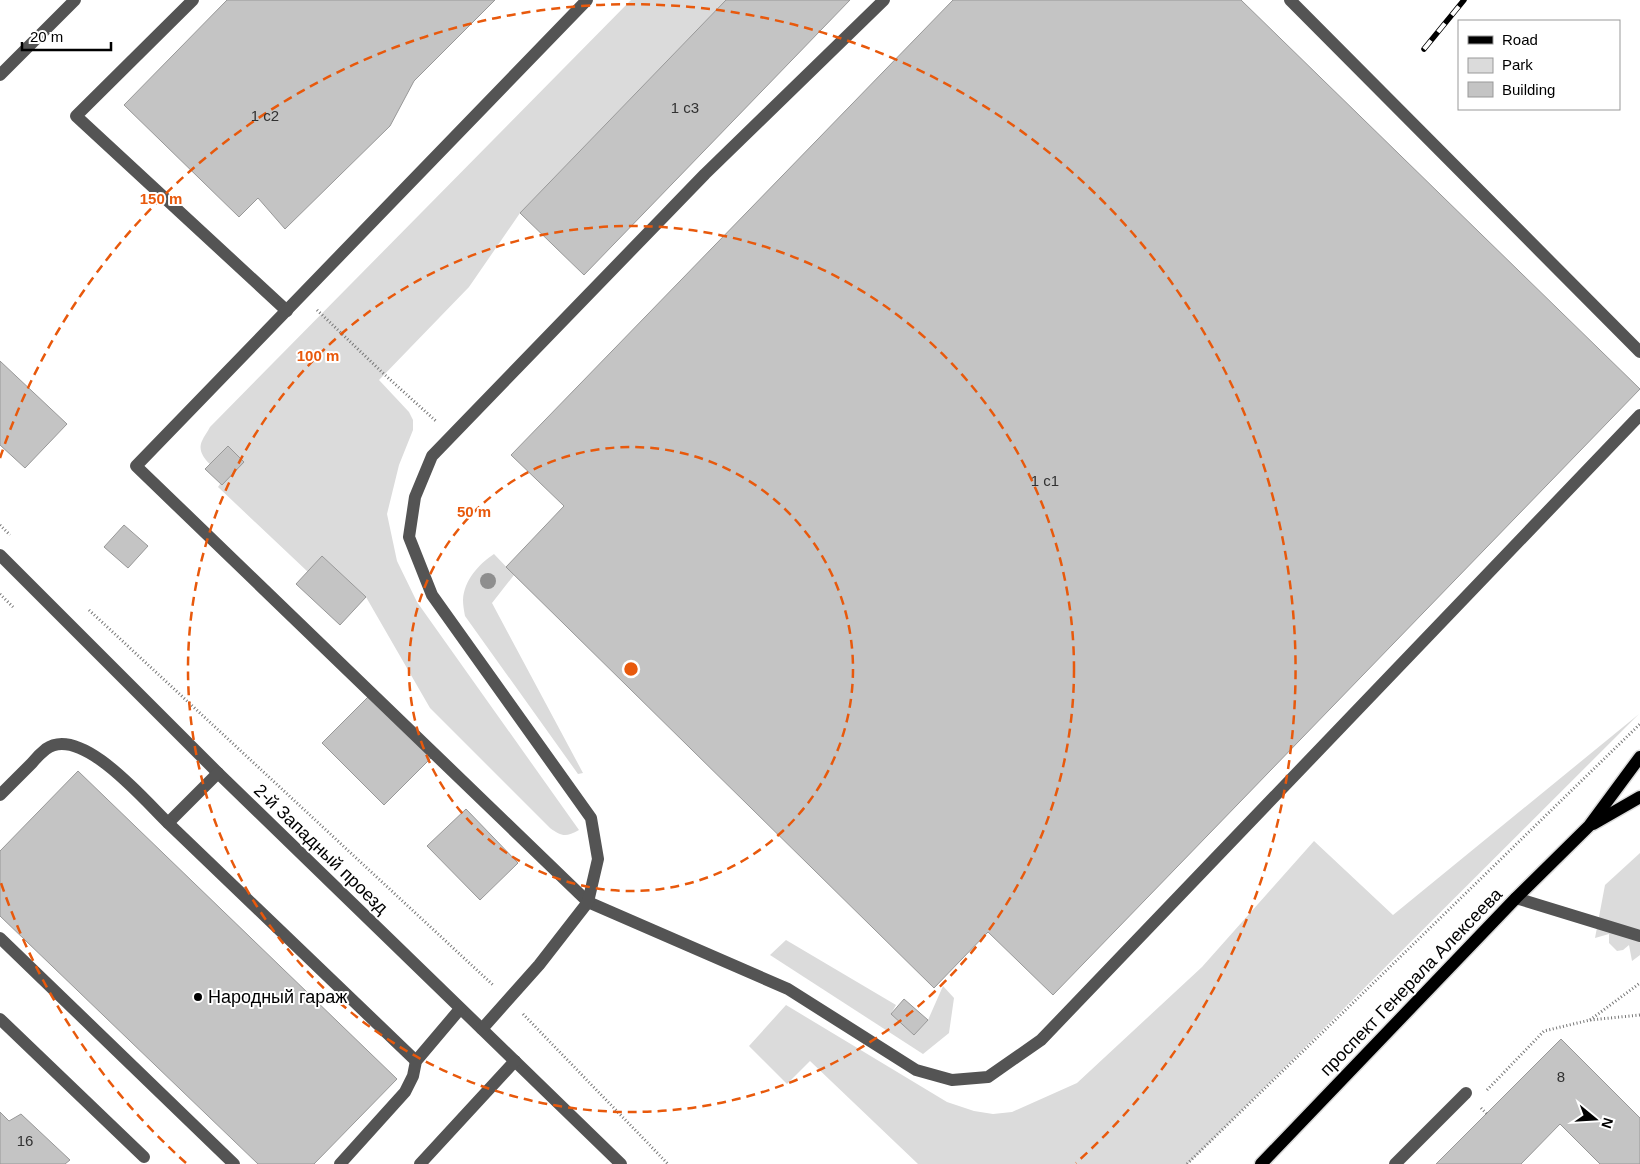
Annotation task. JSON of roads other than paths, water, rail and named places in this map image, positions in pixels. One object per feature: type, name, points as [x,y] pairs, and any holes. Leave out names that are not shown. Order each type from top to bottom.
[{"type":"main road","name":"проспект Генерала Алексеева","points":[[1261,1164],[1516,898],[1589,826],[1640,757]]},
{"type":"main road","name":"проспект Генерала Алексеева","points":[[1589,826],[1640,797]]},
{"type":"street","points":[[0,75],[75,0]]},
{"type":"street","points":[[194,0],[76,116],[287,311]]},
{"type":"street","points":[[587,0],[136,466],[588,902],[788,989],[916,1070],[952,1080],[988,1077],[1041,1040],[1640,415]]},
{"type":"street","points":[[482,1029],[539,965],[588,902],[598,858],[591,818],[432,595],[408,538],[414,497],[432,456],[705,174],[884,0]]},
{"type":"street","points":[[1290,0],[1640,352]]},
{"type":"street","name":"2-й Западный проезд","points":[[0,555],[218,773],[621,1164]]},
{"type":"street","points":[[0,795],[46,748],[61,743],[94,755],[115,771],[416,1061]]},
{"type":"street","points":[[168,823],[218,773]]},
{"type":"street","points":[[1516,898],[1640,936]]},
{"type":"street","points":[[0,938],[234,1164]]},
{"type":"street","points":[[340,1164],[405,1092],[416,1061],[460,1009]]},
{"type":"street","points":[[0,1019],[144,1162]]},
{"type":"street","points":[[420,1164],[515,1061]]},
{"type":"street","points":[[1395,1164],[1466,1093]]},
{"type":"railway","points":[[1424,49],[1464,0]]},
{"type":"place","name":"Народный гараж","points":[[198,997]]}]
